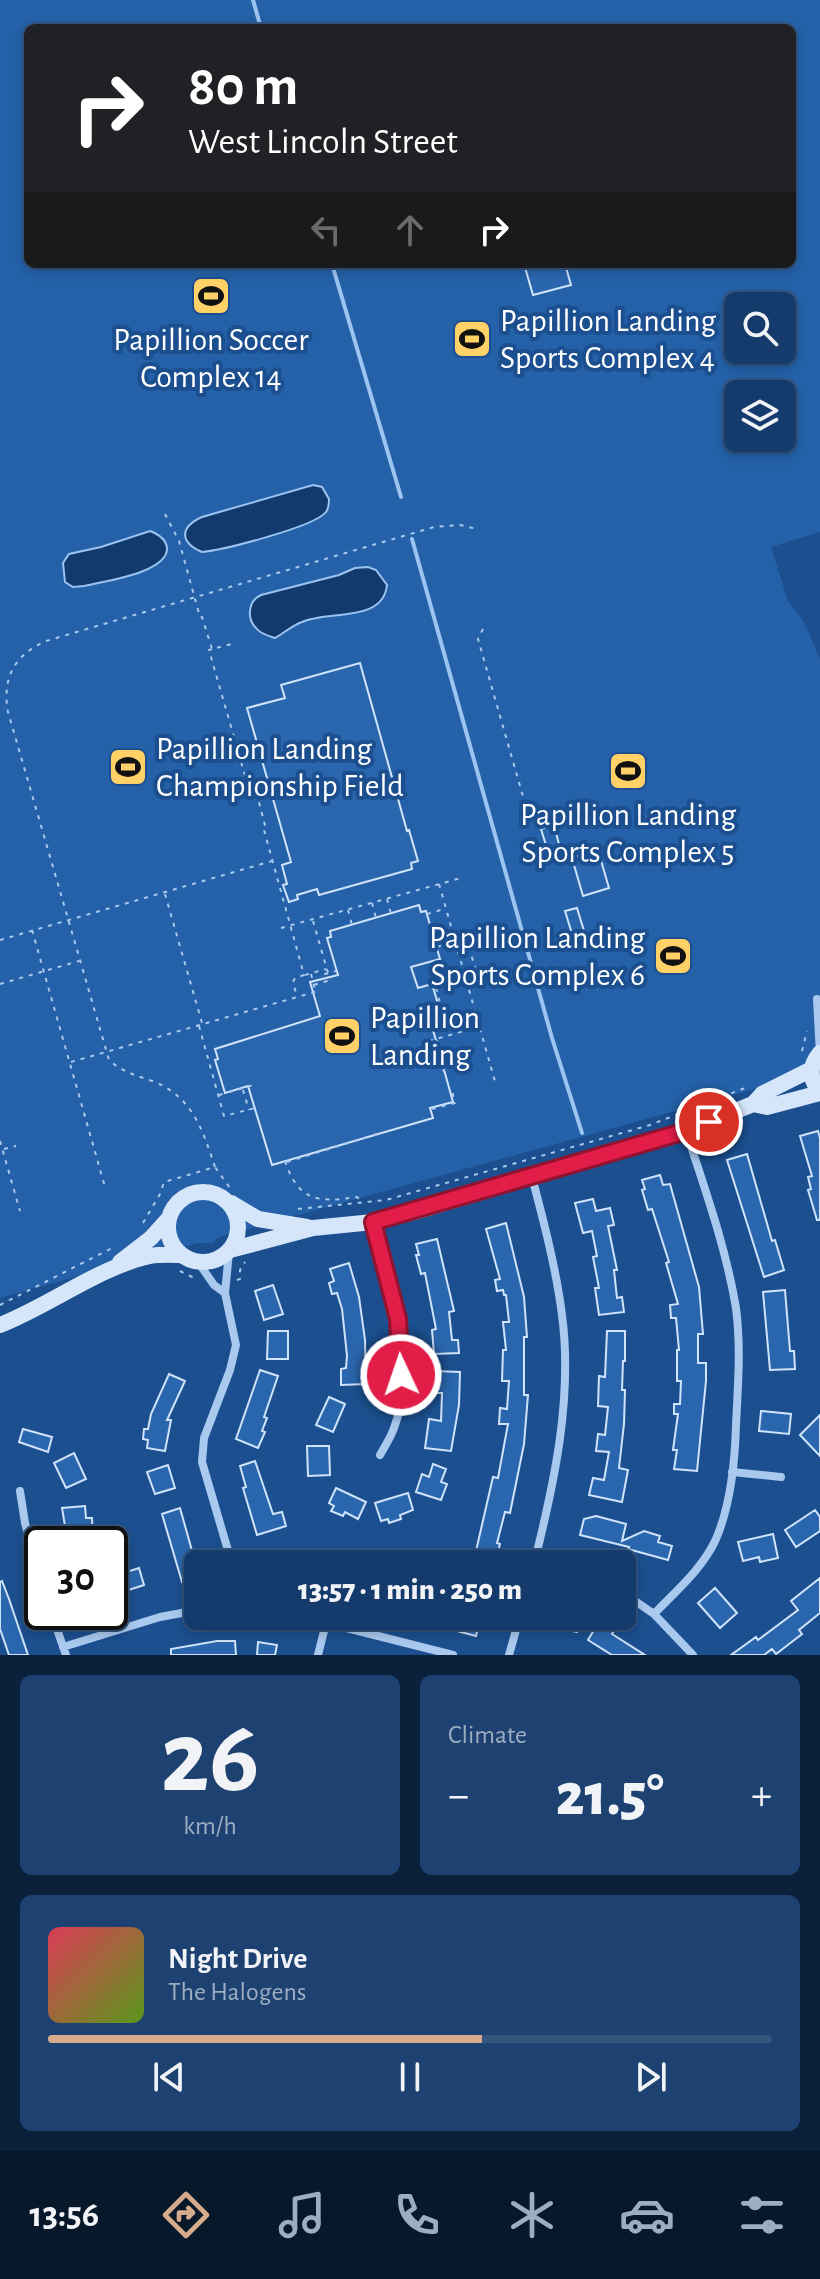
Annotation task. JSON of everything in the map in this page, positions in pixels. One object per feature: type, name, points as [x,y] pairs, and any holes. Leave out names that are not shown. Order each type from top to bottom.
[{"type":"street","points":[[753,1104],[767,1107],[820,1093],[813,1083],[813,1058],[817,999],[820,1004]]},
{"type":"street","points":[[0,1325],[107,1273],[148,1257],[184,1262],[214,1261],[230,1251],[313,1228],[373,1222],[686,1131],[753,1104],[762,1094],[813,1058]]},
{"type":"street","points":[[654,1614],[705,1558],[717,1537],[732,1472],[739,1365],[736,1309],[709,1201],[686,1131]]},
{"type":"street","points":[[532,1177],[551,1251],[563,1316],[565,1363],[562,1424],[540,1550]]},
{"type":"street","points":[[107,1273],[151,1238],[169,1218],[177,1203],[191,1194],[207,1192],[230,1195],[258,1219],[313,1228]]},
{"type":"street","points":[[228,1550],[202,1462],[204,1438],[230,1370],[236,1345],[225,1293],[230,1251],[239,1227],[230,1195]]},
{"type":"street","points":[[169,1218],[169,1235],[184,1262],[225,1293]]},
{"type":"street","points":[[373,1222],[398,1319],[401,1358],[401,1393],[395,1426],[380,1455]]},
{"type":"street","points":[[732,1472],[781,1477]]},
{"type":"street","points":[[20,1491],[26,1526]]},
{"type":"street","points":[[636,1602],[654,1614],[693,1655]]},
{"type":"street","points":[[57,1630],[65,1651],[160,1617],[184,1613]]},
{"type":"street","points":[[318,1655],[324,1630]]},
{"type":"street","points":[[354,1630],[453,1655]]},
{"type":"street","points":[[509,1655],[516,1630]]},
{"type":"path","points":[[165,514],[179,541],[212,649]]},
{"type":"path","points":[[230,1195],[215,1167],[201,1127],[183,1100],[170,1089],[116,1067],[106,1052],[8,712],[5,695],[8,676],[19,658],[46,641],[434,527],[460,525],[477,529]]},
{"type":"path","points":[[483,629],[478,639],[526,807]]},
{"type":"path","points":[[236,643],[209,650],[250,793],[256,791],[304,975]]},
{"type":"path","points":[[0,940],[273,861]]},
{"type":"path","points":[[281,928],[461,878]]},
{"type":"path","points":[[439,884],[496,1085]]},
{"type":"path","points":[[164,892],[224,1116],[255,1108]]},
{"type":"path","points":[[387,899],[391,914]]},
{"type":"path","points":[[372,903],[376,918]]},
{"type":"path","points":[[348,909],[352,925]]},
{"type":"path","points":[[427,914],[446,909]]},
{"type":"path","points":[[312,919],[328,973],[325,974],[327,981],[314,985]]},
{"type":"path","points":[[432,931],[450,926]]},
{"type":"path","points":[[32,930],[105,1187]]},
{"type":"path","points":[[437,947],[466,938],[478,977],[466,980]]},
{"type":"path","points":[[0,984],[79,961]]},
{"type":"path","points":[[297,997],[293,982],[295,978],[327,968]]},
{"type":"path","points":[[328,973],[336,971]]},
{"type":"path","points":[[70,1062],[317,991],[310,973]]},
{"type":"path","points":[[436,988],[449,1035]]},
{"type":"path","points":[[429,1041],[479,1026]]},
{"type":"path","points":[[813,1058],[806,1031],[817,1029]]},
{"type":"path","points":[[437,1038],[444,1072]]},
{"type":"path","points":[[291,1209],[386,1200],[650,1125],[756,1083]]},
{"type":"path","points":[[218,1096],[254,1085]]},
{"type":"path","points":[[243,1089],[249,1110]]},
{"type":"path","points":[[432,1109],[455,1103],[452,1091]]},
{"type":"path","points":[[362,1203],[357,1197],[328,1200],[303,1194],[285,1162],[377,1134]]},
{"type":"path","points":[[0,1141],[20,1211]]},
{"type":"path","points":[[2,1150],[16,1146]]},
{"type":"path","points":[[142,1226],[164,1182],[215,1167]]},
{"type":"path","points":[[0,1305],[121,1243]]},
{"type":"path","points":[[184,1262],[185,1272],[201,1284]]},
{"type":"path","points":[[240,1279],[240,1270],[246,1262]]},
{"type":"shaded area","name":"Papillion Landing","points":[[0,0],[820,0],[820,532],[771,547],[788,601],[804,622],[820,659],[820,1071],[219,1237],[212,1243],[197,1243],[0,1298]]},
{"type":"shaded area","points":[[313,485],[322,487],[329,499],[329,506],[318,518],[305,524],[202,552],[186,539],[189,525],[202,517]]},
{"type":"shaded area","points":[[150,531],[161,537],[167,548],[165,557],[157,564],[133,574],[84,586],[73,587],[65,582],[63,563],[69,554]]},
{"type":"shaded area","points":[[368,567],[376,570],[387,585],[376,605],[353,613],[313,619],[295,625],[275,638],[253,625],[251,606],[261,595]]},
{"type":"building","points":[[525,268],[566,268],[571,285],[533,295]]},
{"type":"building","points":[[360,663],[418,861],[411,863],[412,869],[319,895],[317,889],[297,895],[298,899],[289,902],[283,885],[287,884],[282,865],[291,862],[247,708],[285,698],[281,685]]},
{"type":"building","points":[[554,825],[561,852],[549,855],[541,829]]},
{"type":"building","points":[[598,850],[609,888],[583,896],[572,858]]},
{"type":"building","name":"Papillion Landing","points":[[419,905],[421,912],[426,911],[440,959],[411,967],[418,988],[432,984],[445,1027],[433,1030],[453,1102],[430,1108],[433,1118],[272,1165],[248,1086],[225,1093],[215,1060],[218,1059],[215,1049],[320,1016],[310,982],[338,975],[327,938],[331,937],[330,931]]},
{"type":"building","points":[[577,908],[585,934],[573,937],[565,911]]},
{"type":"building","points":[[818,1131],[820,1220],[817,1220],[808,1190],[811,1189],[808,1177],[812,1176],[800,1136]]},
{"type":"building","points":[[747,1154],[772,1241],[775,1240],[784,1270],[764,1277],[727,1160]]},
{"type":"building","points":[[660,1175],[663,1185],[670,1184],[699,1287],[703,1334],[698,1334],[698,1363],[706,1363],[706,1381],[697,1471],[674,1469],[678,1414],[674,1414],[674,1404],[680,1404],[681,1381],[677,1381],[679,1350],[676,1318],[671,1318],[670,1305],[678,1304],[666,1263],[669,1262],[652,1209],[648,1210],[642,1190],[645,1189],[642,1180]]},
{"type":"building","points":[[593,1199],[596,1211],[610,1208],[614,1225],[608,1226],[617,1270],[614,1270],[617,1298],[622,1297],[624,1312],[599,1315],[595,1288],[599,1288],[593,1257],[597,1256],[592,1231],[583,1233],[575,1203]]},
{"type":"building","points":[[506,1223],[524,1297],[527,1337],[524,1337],[524,1395],[528,1395],[524,1444],[510,1513],[505,1512],[497,1543],[500,1544],[498,1550],[476,1550],[493,1477],[498,1478],[508,1424],[499,1424],[500,1408],[507,1409],[509,1381],[502,1381],[503,1350],[506,1350],[503,1322],[509,1322],[506,1295],[503,1290],[497,1291],[495,1280],[500,1279],[486,1229]]},
{"type":"building","points":[[437,1239],[454,1311],[449,1312],[452,1340],[458,1340],[459,1353],[434,1354],[432,1330],[436,1329],[425,1273],[421,1274],[416,1255],[419,1255],[416,1244]]},
{"type":"building","points":[[349,1263],[359,1297],[365,1340],[366,1384],[341,1385],[341,1369],[346,1368],[347,1356],[342,1309],[337,1293],[332,1294],[329,1283],[334,1281],[330,1269]]},
{"type":"building","points":[[273,1285],[283,1314],[264,1320],[255,1291]]},
{"type":"building","points":[[785,1290],[790,1351],[794,1351],[795,1369],[770,1370],[763,1292]]},
{"type":"building","points":[[268,1331],[288,1331],[288,1359],[267,1359]]},
{"type":"building","points":[[607,1331],[625,1331],[624,1424],[619,1468],[628,1470],[622,1502],[589,1495],[593,1478],[604,1480],[609,1452],[596,1451],[598,1434],[605,1435],[608,1407],[598,1406],[599,1376],[605,1377]]},
{"type":"building","points":[[260,1370],[278,1376],[264,1417],[267,1418],[262,1431],[265,1432],[258,1448],[236,1439]]},
{"type":"building","points":[[435,1371],[460,1372],[459,1405],[451,1451],[425,1448],[429,1419],[441,1421],[442,1393],[433,1393]]},
{"type":"building","points":[[169,1374],[185,1381],[167,1420],[171,1420],[165,1451],[147,1448],[148,1440],[143,1439],[144,1429],[148,1429],[151,1414]]},
{"type":"building","points":[[329,1397],[345,1404],[333,1432],[316,1425]]},
{"type":"building","points":[[761,1411],[791,1414],[789,1434],[759,1431]]},
{"type":"building","points":[[820,1415],[820,1456],[800,1435]]},
{"type":"building","points":[[23,1429],[52,1437],[48,1452],[19,1442]]},
{"type":"building","points":[[307,1446],[329,1446],[330,1475],[308,1476]]},
{"type":"building","points":[[74,1453],[86,1479],[66,1488],[54,1463]]},
{"type":"building","points":[[255,1461],[273,1514],[282,1512],[286,1526],[257,1535],[240,1466]]},
{"type":"building","points":[[433,1464],[446,1469],[441,1482],[447,1484],[441,1500],[416,1492],[422,1474],[429,1477]]},
{"type":"building","points":[[168,1465],[175,1488],[155,1494],[147,1472]]},
{"type":"building","points":[[336,1488],[366,1502],[358,1519],[345,1512],[343,1516],[331,1511],[334,1506],[329,1503]]},
{"type":"building","points":[[408,1493],[413,1510],[400,1515],[401,1519],[389,1523],[388,1519],[381,1521],[375,1503]]},
{"type":"building","points":[[85,1506],[86,1518],[92,1518],[92,1526],[65,1526],[62,1508]]},
{"type":"building","points":[[180,1508],[192,1550],[184,1550],[182,1582],[162,1514]]},
{"type":"building","points":[[815,1510],[820,1517],[820,1531],[796,1547],[785,1530]]},
{"type":"building","points":[[596,1516],[626,1524],[622,1541],[644,1531],[660,1536],[658,1542],[672,1546],[668,1560],[580,1535],[584,1519]]},
{"type":"building","points":[[773,1534],[778,1558],[760,1562],[759,1557],[743,1561],[738,1542]]},
{"type":"building","points":[[139,1568],[144,1585],[128,1590],[128,1572]]},
{"type":"building","points":[[820,1578],[820,1613],[799,1630],[802,1634],[776,1654],[772,1649],[764,1655],[731,1655],[756,1637],[758,1640],[798,1610],[791,1601]]},
{"type":"building","points":[[2,1581],[28,1655],[9,1655],[0,1629]]},
{"type":"building","points":[[715,1588],[737,1613],[720,1628],[698,1603]]},
{"type":"building","points":[[457,1630],[478,1630],[476,1636]]},
{"type":"building","points":[[594,1630],[614,1630],[612,1634],[645,1655],[612,1655],[588,1640]]},
{"type":"building","points":[[235,1641],[236,1655],[171,1655],[171,1649]]},
{"type":"building","points":[[258,1642],[277,1645],[275,1655],[257,1655]]},
{"type":"waterway","points":[[253,0],[260,24]]},
{"type":"waterway","points":[[333,268],[401,497]]},
{"type":"waterway","points":[[412,539],[552,1038],[582,1133]]},
{"type":"place","name":"Papillion Soccer Complex 14","points":[[211,296]]},
{"type":"place","name":"Papillion Landing Sports Complex 4","points":[[472,339]]},
{"type":"place","name":"Papillion Landing Championship Field","points":[[128,767]]},
{"type":"place","name":"Papillion Landing Sports Complex 5","points":[[628,771]]},
{"type":"place","name":"Papillion Landing Sports Complex 6","points":[[673,956]]},
{"type":"place","name":"Papillion Landing","points":[[342,1036]]},
{"type":"route","points":[[401,1375],[398,1319],[373,1222],[503,1186],[709,1122]]}]
